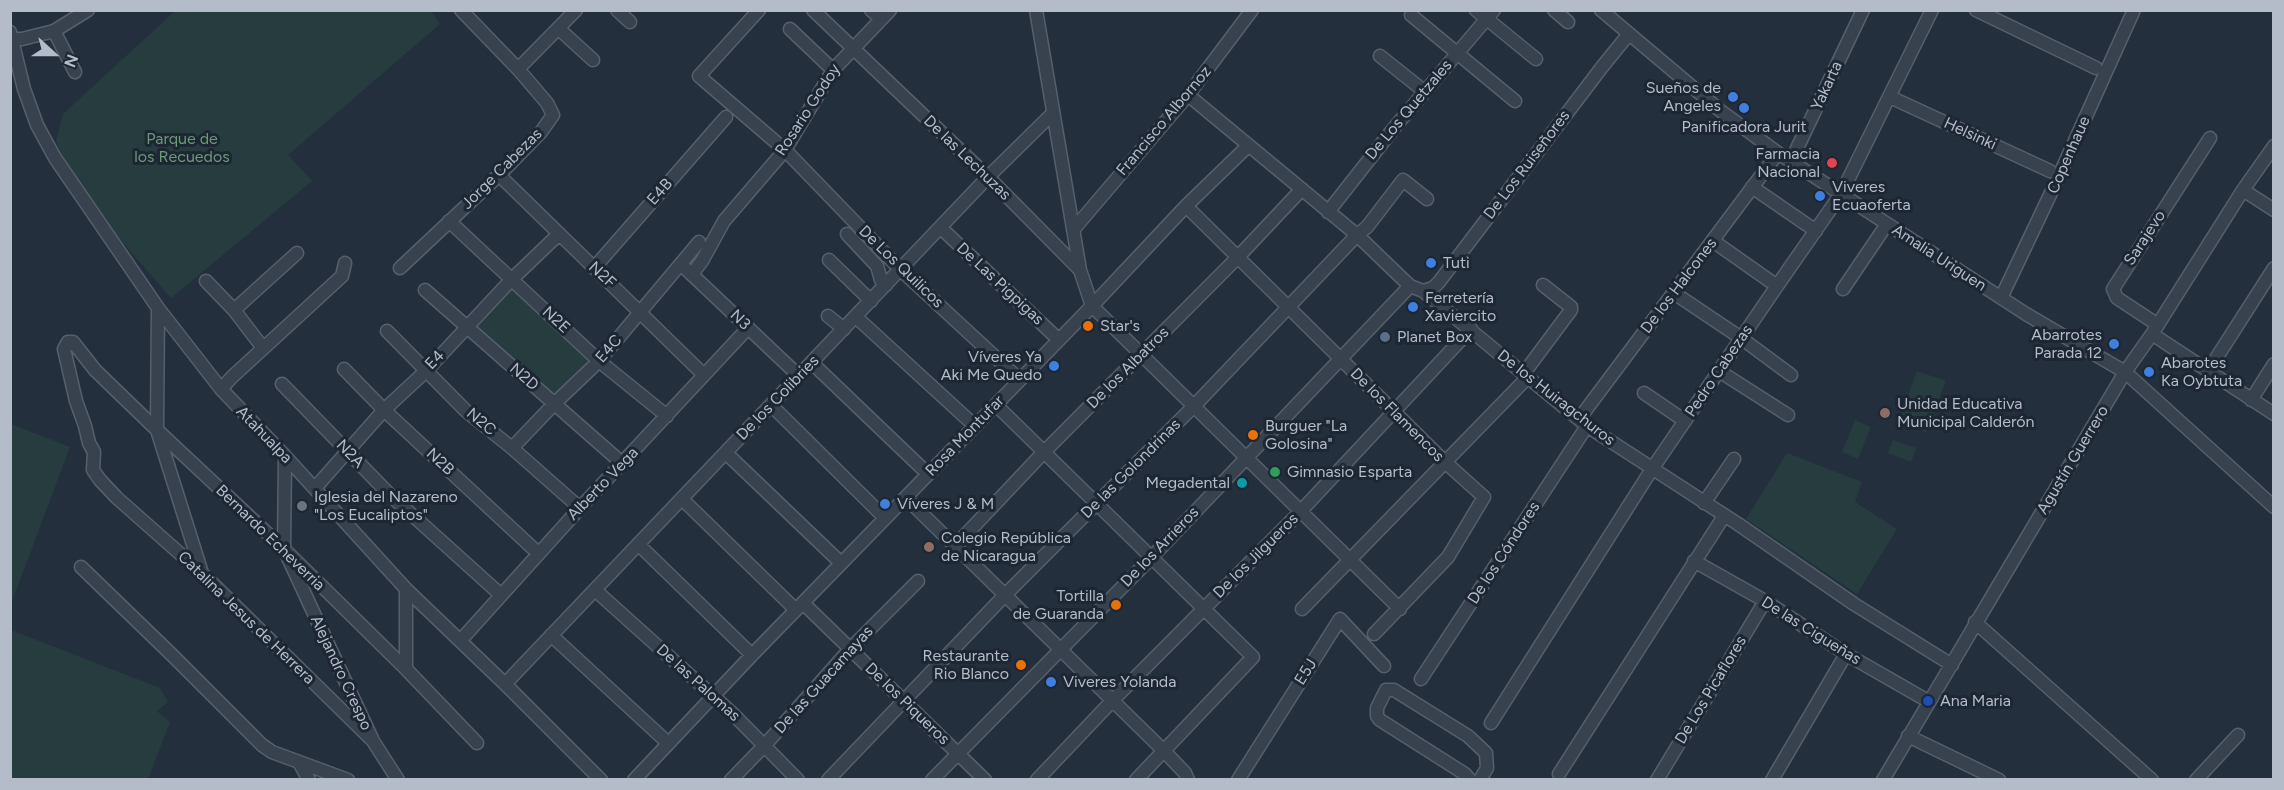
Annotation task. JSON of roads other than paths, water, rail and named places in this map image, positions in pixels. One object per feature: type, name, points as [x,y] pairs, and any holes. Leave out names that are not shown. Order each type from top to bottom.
[{"type":"street","points":[[11,35],[22,39],[54,31],[88,10]]},
{"type":"street","name":"Jorge Cabezas","points":[[400,268],[499,175],[553,115],[547,103],[518,69],[460,10]]},
{"type":"street","points":[[518,69],[576,10]]},
{"type":"street","points":[[617,10],[630,22]]},
{"type":"street","name":"De Los Quilicos","points":[[759,10],[699,76],[785,150],[901,270],[1020,380]]},
{"type":"street","points":[[813,10],[853,47]]},
{"type":"street","points":[[1036,10],[1080,270],[1092,306],[1400,609]]},
{"type":"street","name":"Francisco Albornoz","points":[[1073,230],[1188,95],[1252,10]]},
{"type":"street","points":[[1476,10],[1490,15],[1536,59]]},
{"type":"street","points":[[1554,10],[1568,22]]},
{"type":"street","name":"Amalia Uriguen","points":[[1601,10],[1722,112],[1778,153],[2001,298],[2125,372],[2274,507]]},
{"type":"street","name":"Yakarta","points":[[1791,161],[1863,10]]},
{"type":"street","name":"Pedro Cabezas","points":[[1491,723],[1652,469],[1841,194],[1932,10]]},
{"type":"street","points":[[1976,10],[2096,68]]},
{"type":"street","name":"Copenhaue","points":[[2001,298],[2060,176],[2134,10]]},
{"type":"street","name":"Rosario Godoy","points":[[692,274],[702,261],[724,220],[785,150],[833,70],[881,13]]},
{"type":"street","points":[[1411,15],[1515,101]]},
{"type":"street","name":"De Los Quetzales","points":[[1328,212],[1367,160],[1490,15]]},
{"type":"street","points":[[558,28],[594,60]]},
{"type":"street","points":[[789,29],[833,70]]},
{"type":"street","points":[[54,31],[75,72]]},
{"type":"street","name":"Atahualpa","points":[[11,35],[24,89],[46,142],[84,203],[158,308],[221,389],[406,589],[601,780]]},
{"type":"street","name":"De Los Ruiseñores","points":[[1424,291],[1433,288],[1449,269],[1628,35]]},
{"type":"street","name":"De las Lechuzas","points":[[853,47],[988,177],[1080,270]]},
{"type":"street","points":[[1380,56],[1424,91]]},
{"type":"street","name":"De los Huiragchuros","points":[[1188,95],[1357,235],[1410,286],[1424,291],[1583,422],[1854,604],[1952,665]]},
{"type":"street","name":"Helsinki","points":[[1890,97],[2050,171]]},
{"type":"street","name":"De los Colibries","points":[[505,684],[988,177],[1053,113]]},
{"type":"street","name":"E4B","points":[[594,268],[726,117]]},
{"type":"street","name":"Sarajevo","points":[[2155,330],[2117,298],[2113,289],[2210,138]]},
{"type":"street","name":"Rosa Montufar","points":[[634,780],[1186,206],[1248,146]]},
{"type":"street","name":"Agustín Guerrero","points":[[1882,780],[2125,372],[2155,330],[2243,190],[2274,146]]},
{"type":"street","name":"De los Halcones","points":[[1583,422],[1674,293],[1778,153]]},
{"type":"street","name":"N2F","points":[[499,175],[704,375]]},
{"type":"street","name":"De las Golondrinas","points":[[828,780],[1005,595],[1194,406],[1357,235],[1368,227],[1403,180],[1427,199]]},
{"type":"street","points":[[1752,187],[1816,231]]},
{"type":"street","name":"De los Albatros","points":[[955,546],[1302,189]]},
{"type":"street","points":[[2243,190],[2274,210]]},
{"type":"street","name":"De los Flamencos","points":[[1186,206],[1445,462],[1484,497],[1448,557],[1374,634]]},
{"type":"street","name":"N2E","points":[[449,220],[599,361],[667,416]]},
{"type":"street","points":[[1843,289],[1887,224]]},
{"type":"street","name":"De Las Pigpigas","points":[[941,228],[1059,340]]},
{"type":"street","points":[[848,234],[877,266],[881,280],[886,285]]},
{"type":"street","name":"E4","points":[[315,488],[346,450],[384,410],[427,370],[512,279],[558,235]]},
{"type":"street","points":[[1713,241],[1777,285]]},
{"type":"street","name":"E4C","points":[[512,448],[599,361],[699,242]]},
{"type":"street","points":[[234,310],[297,253]]},
{"type":"street","points":[[829,260],[871,301]]},
{"type":"street","points":[[221,389],[262,348],[342,276],[345,263]]},
{"type":"street","name":"N3","points":[[681,264],[799,376]]},
{"type":"street","points":[[2208,371],[2274,268]]},
{"type":"street","points":[[206,281],[234,310],[262,348]]},
{"type":"street","points":[[1302,609],[1526,375],[1571,310],[1571,307],[1543,285]]},
{"type":"street","name":"De los Arrieros","points":[[932,780],[1151,558],[1410,286]]},
{"type":"street","name":"N2D","points":[[425,290],[623,464]]},
{"type":"street","points":[[1674,293],[1791,375]]},
{"type":"street","points":[[158,308],[156,430],[203,574]]},
{"type":"street","points":[[828,316],[844,329]]},
{"type":"street","points":[[856,317],[975,426]]},
{"type":"street","name":"Alberto Vega","points":[[460,641],[538,553],[748,328]]},
{"type":"street","name":"De los Jilgueros","points":[[1037,780],[1112,701],[1300,512],[1471,329]]},
{"type":"street","points":[[2155,330],[2208,371],[2274,414]]},
{"type":"street","name":"N2C","points":[[387,331],[466,411],[580,508]]},
{"type":"street","name":"Bernardo Echeverria","points":[[64,349],[68,342],[73,342],[95,370],[284,549],[477,742]]},
{"type":"street","name":"Catalina Jesus de Herrera","points":[[64,349],[75,401],[86,426],[88,443],[94,452],[93,470],[117,498],[203,574],[373,741]]},
{"type":"street","points":[[812,363],[928,474]]},
{"type":"street","points":[[2251,400],[2274,363]]},
{"type":"street","name":"N2B","points":[[344,369],[384,410],[538,553]]},
{"type":"street","points":[[1719,371],[1788,415]]},
{"type":"street","name":"N2A","points":[[282,384],[390,495],[501,595]]},
{"type":"street","points":[[1644,393],[1684,421]]},
{"type":"street","points":[[771,405],[885,518]]},
{"type":"street","points":[[996,405],[1253,657],[1136,780]]},
{"type":"street","name":"De los Cóndores","points":[[1421,679],[1583,422]]},
{"type":"street","points":[[726,453],[841,563]]},
{"type":"street","name":"Alejandro Crespo","points":[[285,456],[284,549],[373,741],[399,780]]},
{"type":"street","points":[[1704,503],[1734,459]]},
{"type":"street","points":[[906,498],[1164,751],[1185,773],[1188,780]]},
{"type":"street","name":"De los Piqueros","points":[[682,499],[850,648],[985,780]]},
{"type":"street","points":[[1559,774],[1724,516]]},
{"type":"street","points":[[638,544],[752,655]]},
{"type":"street","name":"De las Cigueñas","points":[[1694,561],[1928,701]]},
{"type":"street","points":[[81,567],[252,737],[272,752],[348,780]]},
{"type":"street","name":"De las Guacamayas","points":[[731,780],[765,745],[850,648],[918,581]]},
{"type":"street","points":[[406,589],[406,669]]},
{"type":"street","name":"De las Palomas","points":[[595,590],[713,696],[798,780]]},
{"type":"street","name":"De Los Picaflores","points":[[1657,780],[1765,602]]},
{"type":"street","name":"E5J","points":[[1242,778],[1340,619],[1384,666]]},
{"type":"street","points":[[1975,622],[2152,780]]},
{"type":"street","points":[[551,635],[668,743]]},
{"type":"street","points":[[1772,780],[1846,654]]},
{"type":"street","points":[[1470,780],[1465,774],[1380,720],[1377,716],[1377,708],[1386,690],[1394,690],[1468,736],[1486,753],[1487,768],[1480,780]]},
{"type":"street","points":[[2196,780],[2238,735]]},
{"type":"street","points":[[1908,736],[1999,780]]},
{"type":"street","points":[[299,762],[309,780]]},
{"type":"street","points":[[1152,764],[1154,780]]},
{"type":"place","name":"Sueños de Angeles","points":[[1733,97]]},
{"type":"place","name":"Panificadora Jurit","points":[[1744,108]]},
{"type":"place","name":"Farmacia Nacional","points":[[1832,163]]},
{"type":"place","name":"Viveres Ecuaoferta","points":[[1820,196]]},
{"type":"place","name":"Tuti","points":[[1431,263]]},
{"type":"place","name":"Ferretería Xaviercito","points":[[1413,307]]},
{"type":"place","name":"Star's","points":[[1088,326]]},
{"type":"place","name":"Planet Box","points":[[1385,337]]},
{"type":"place","name":"Abarrotes Parada 12","points":[[2114,344]]},
{"type":"place","name":"Víveres Ya Aki Me Quedo","points":[[1054,366]]},
{"type":"place","name":"Abarotes Ka Oybtuta","points":[[2149,372]]},
{"type":"place","name":"Unidad Educativa Municipal Calderón","points":[[1885,413]]},
{"type":"place","name":"Burguer \"La Golosina\"","points":[[1253,435]]},
{"type":"place","name":"Gimnasio Esparta","points":[[1275,472]]},
{"type":"place","name":"Megadental","points":[[1242,483]]},
{"type":"place","name":"Víveres J & M","points":[[885,504]]},
{"type":"place","name":"Iglesia del Nazareno \"Los Eucaliptos\"","points":[[302,506]]},
{"type":"place","name":"Colegio República de Nicaragua","points":[[929,547]]},
{"type":"place","name":"Tortilla de Guaranda","points":[[1116,605]]},
{"type":"place","name":"Restaurante Rio Blanco","points":[[1021,665]]},
{"type":"place","name":"Viveres Yolanda","points":[[1051,682]]},
{"type":"place","name":"Ana Maria","points":[[1928,701]]},
{"type":"park label","name":"Parque de los Recuedos","points":[[182,148]]}]
